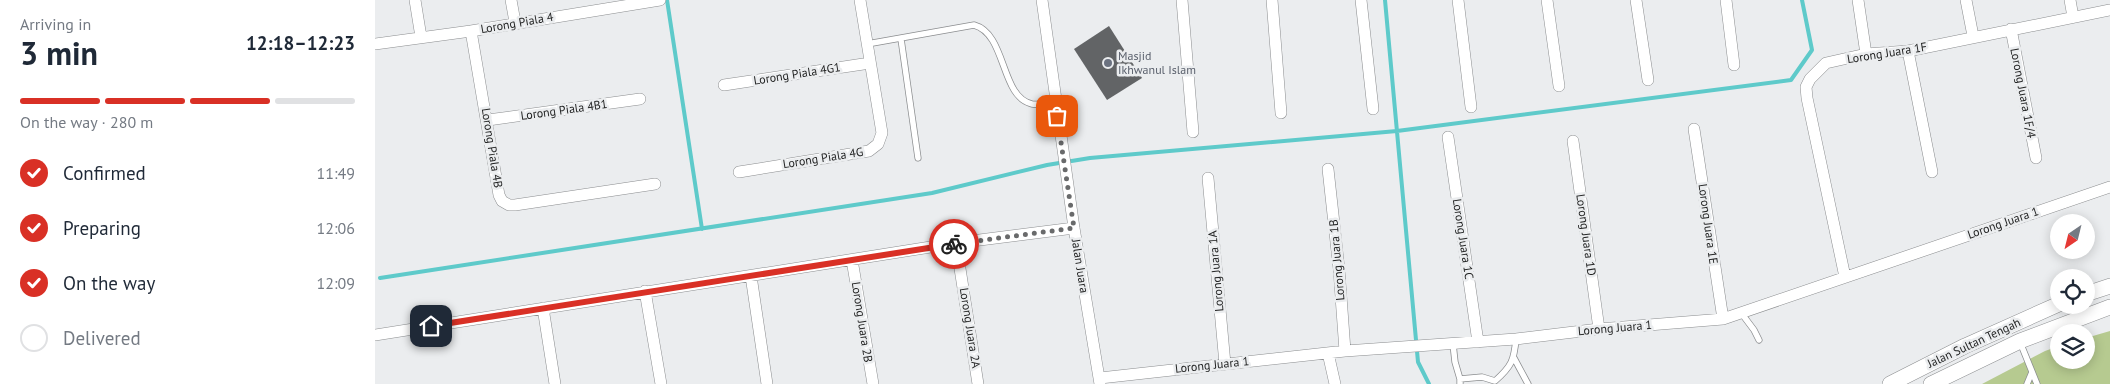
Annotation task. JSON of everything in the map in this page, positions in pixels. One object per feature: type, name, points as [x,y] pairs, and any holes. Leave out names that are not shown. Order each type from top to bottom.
[{"type":"main road","points":[[2095,291],[2110,286]]},
{"type":"main road","name":"Jalan Sultan Tengah","points":[[1931,384],[2020,341],[2110,307]]},
{"type":"main road","name":"Jalan Sultan Tengah","points":[[1890,384],[1965,346],[2050,308]]},
{"type":"street","points":[[415,0],[421,37]]},
{"type":"street","points":[[511,0],[515,22]]},
{"type":"street","name":"Lorong Piala 4","points":[[375,44],[471,31],[607,4],[660,0]]},
{"type":"street","name":"Lorong Piala 4G","points":[[739,172],[869,151],[878,144],[882,133],[860,0]]},
{"type":"street","name":"Jalan Juara","points":[[1042,0],[1074,228],[1100,381]]},
{"type":"street","points":[[1183,0],[1193,132]]},
{"type":"street","points":[[1272,0],[1281,113]]},
{"type":"street","points":[[1361,0],[1373,109]]},
{"type":"street","points":[[1458,0],[1471,107]]},
{"type":"street","points":[[1547,0],[1559,86]]},
{"type":"street","points":[[1636,0],[1648,80]]},
{"type":"street","points":[[1726,0],[1734,65]]},
{"type":"street","points":[[1858,0],[1866,54]]},
{"type":"street","points":[[1966,0],[1973,36]]},
{"type":"street","points":[[2070,0],[2073,17]]},
{"type":"street","name":"Lorong Juara 1F","points":[[1845,277],[1806,87],[1817,70],[1826,63],[1866,54],[1908,51],[1973,36],[2110,10]]},
{"type":"street","name":"Lorong Juara 1F/4","points":[[2011,29],[2036,158]]},
{"type":"street","name":"Lorong Piala 4B","points":[[471,31],[488,120],[499,195],[502,201],[509,205],[655,184]]},
{"type":"street","points":[[1908,51],[1932,172]]},
{"type":"street","name":"Lorong Piala 4G1","points":[[724,85],[870,63]]},
{"type":"street","name":"Lorong Piala 4B1","points":[[488,120],[640,99]]},
{"type":"street","name":"Lorong Juara 1E","points":[[1694,129],[1723,319]]},
{"type":"street","name":"Lorong Juara 1C","points":[[1448,137],[1478,342]]},
{"type":"street","name":"Lorong Juara 1D","points":[[1573,141],[1599,329]]},
{"type":"street","name":"Lorong Juara 1B","points":[[1328,169],[1339,269],[1345,351]]},
{"type":"street","name":"Lorong Juara 1A","points":[[1208,178],[1225,364]]},
{"type":"street","name":"Lorong Juara 1","points":[[1100,381],[1225,364],[1345,351],[1516,339],[1599,329],[1723,319],[2110,186]]},
{"type":"street","points":[[375,335],[956,243],[1074,228]]},
{"type":"street","name":"Lorong Juara 2A","points":[[956,243],[978,384]]},
{"type":"street","name":"Lorong Juara 2B","points":[[852,260],[873,384]]},
{"type":"street","points":[[751,276],[767,384]]},
{"type":"street","points":[[645,292],[661,384]]},
{"type":"street","points":[[543,308],[555,384]]},
{"type":"street","points":[[1328,353],[1336,383]]},
{"type":"lane","points":[[867,44],[974,26],[981,27],[987,31],[1017,96],[1033,104],[1055,102]]},
{"type":"lane","points":[[901,39],[918,158]]},
{"type":"lane","points":[[1741,314],[1755,330],[1759,340]]},
{"type":"lane","points":[[1453,344],[1460,382],[1482,377],[1496,382],[1507,371],[1514,358],[1516,339]]},
{"type":"lane","points":[[2020,341],[2037,384]]},
{"type":"lane","points":[[1514,358],[1528,384]]},
{"type":"lane","points":[[2027,384],[2032,372]]},
{"type":"green space","points":[[2110,331],[2110,384],[1982,384],[2050,349],[2050,369],[2095,369],[2095,335]]},
{"type":"building","name":"Masjid Ikhwanul Islam","points":[[1109,26],[1142,78],[1107,100],[1074,49]]},
{"type":"waterway","points":[[667,0],[702,229]]},
{"type":"waterway","points":[[1385,0],[1418,362],[1429,384]]},
{"type":"waterway","points":[[380,278],[932,193],[1047,165],[1090,158],[1397,131],[1791,80],[1812,50],[1802,0]]},
{"type":"way so far","points":[[954,244],[1074,228],[1057,116]]},
{"type":"place","name":"Masjid Ikhwanul Islam","points":[[1108,63]]},
{"type":"route","points":[[431,326],[954,244]]}]
